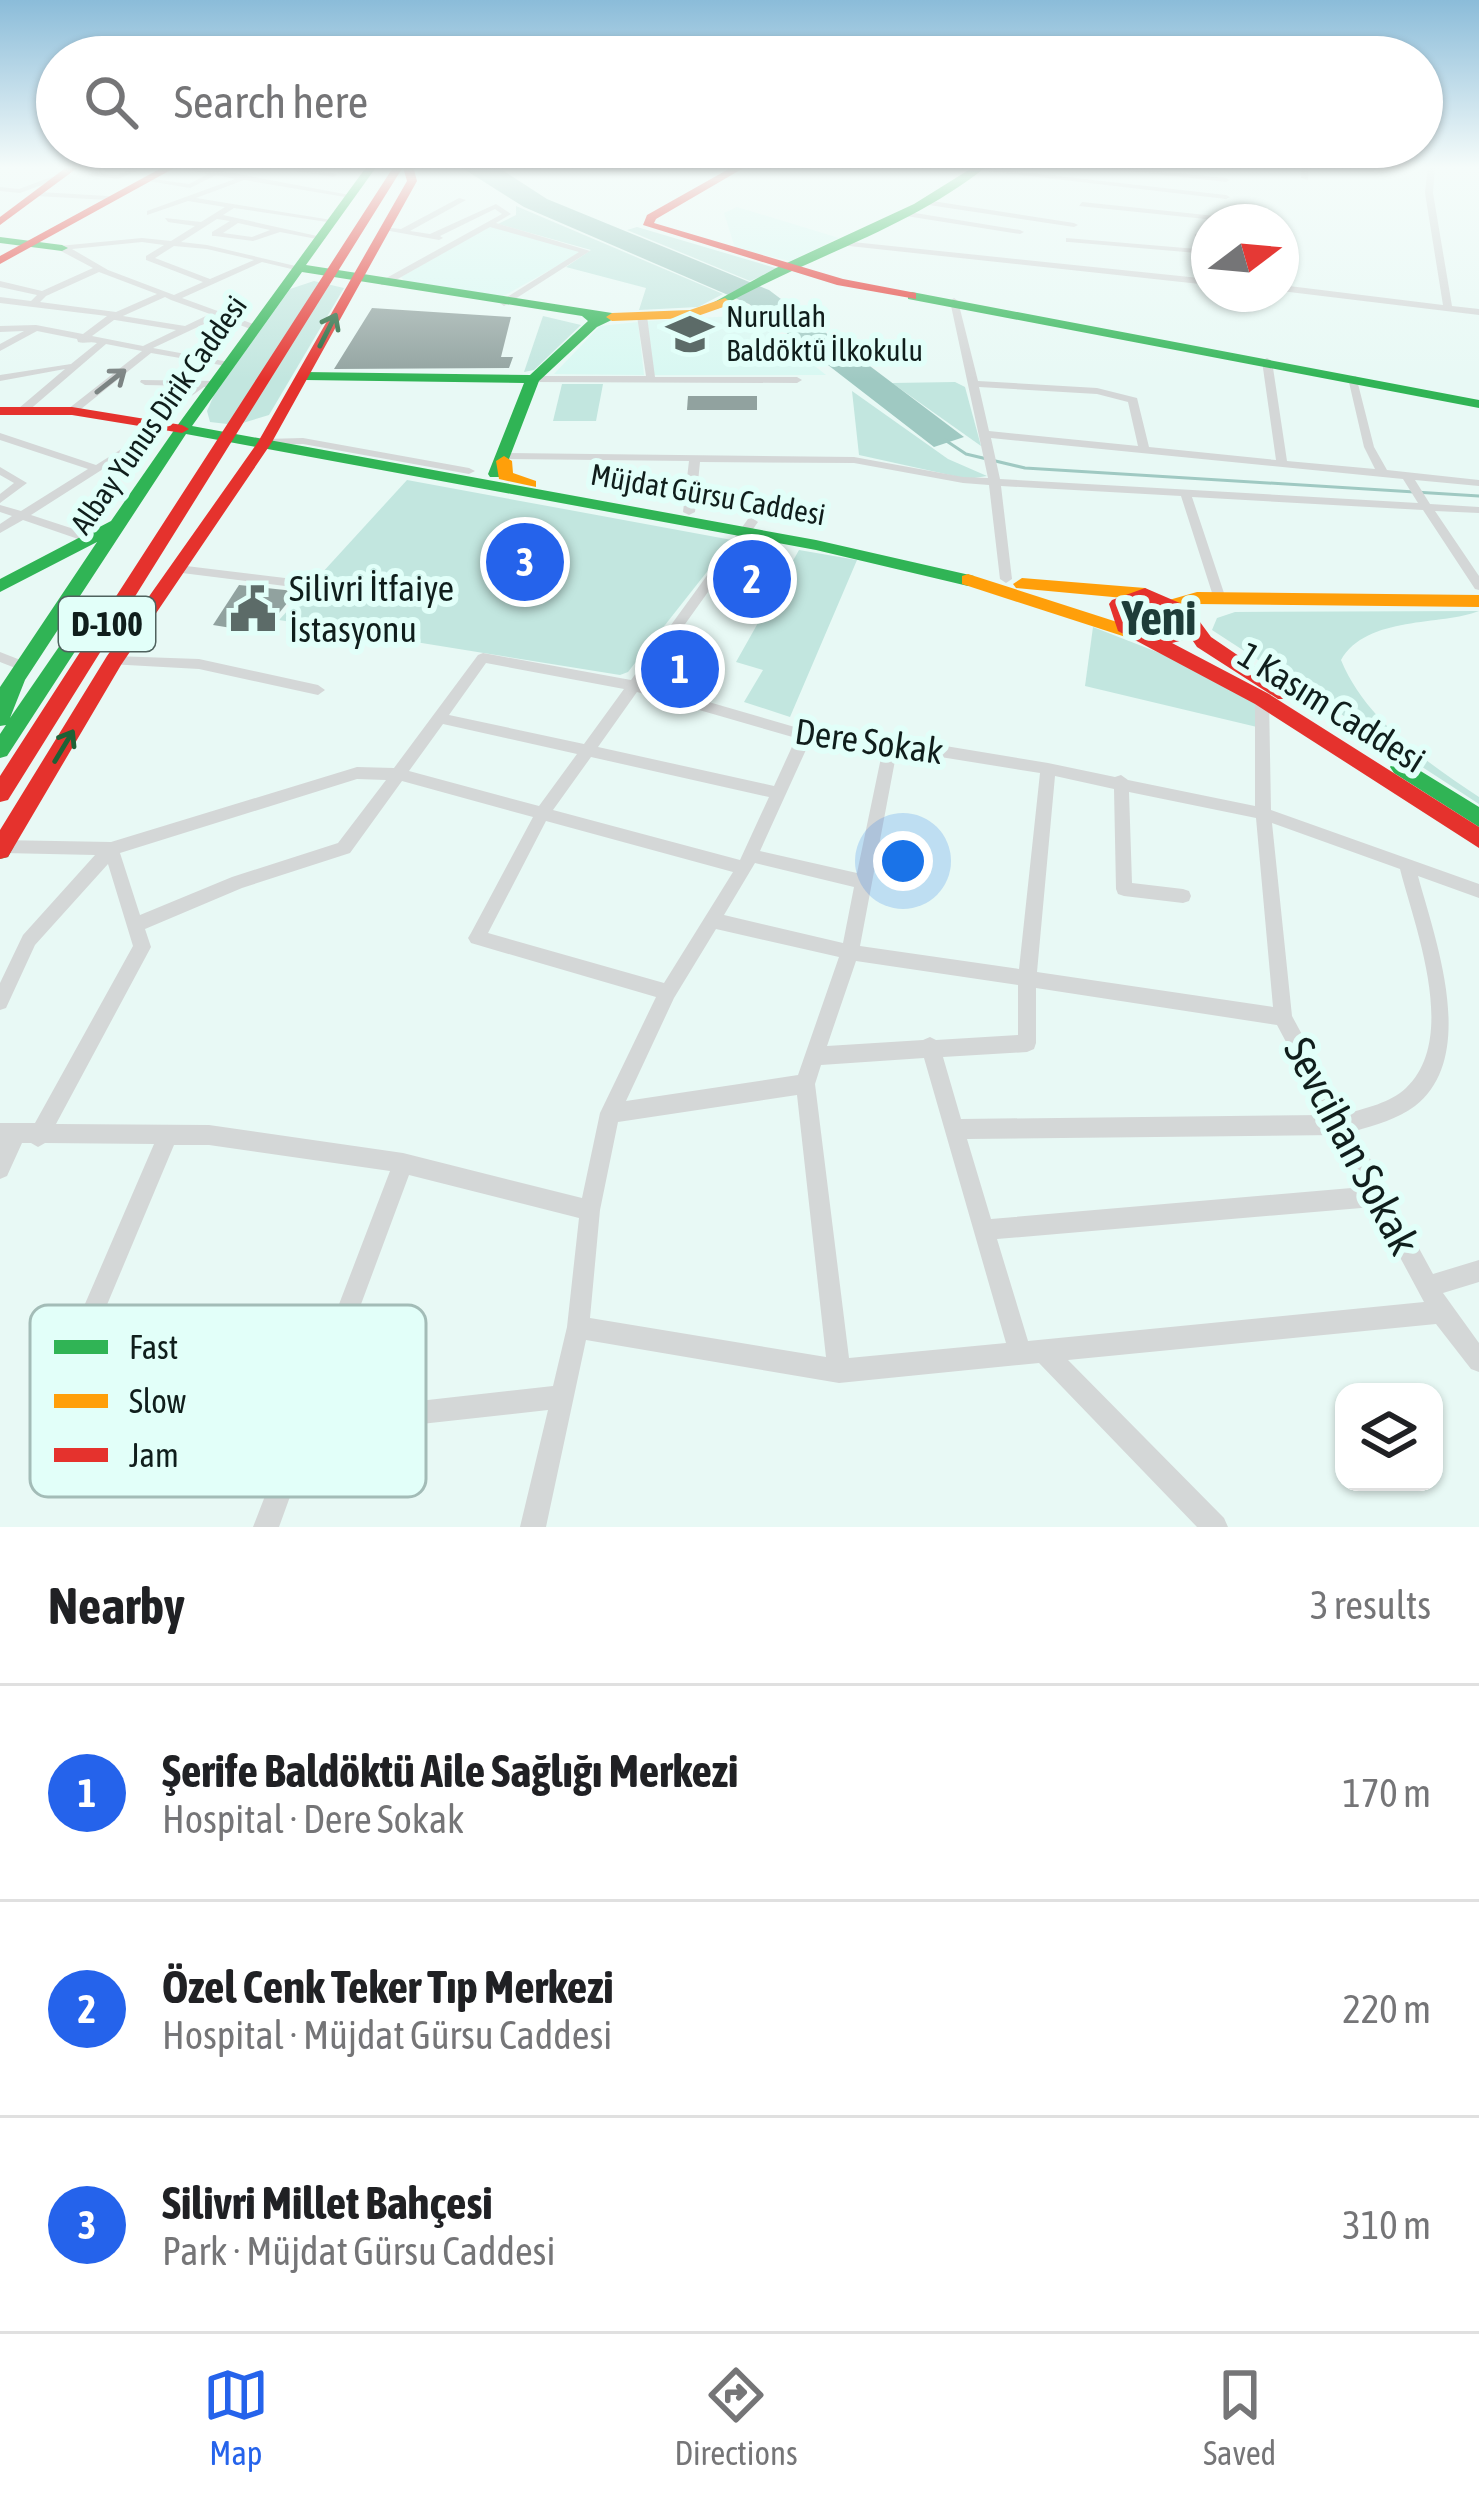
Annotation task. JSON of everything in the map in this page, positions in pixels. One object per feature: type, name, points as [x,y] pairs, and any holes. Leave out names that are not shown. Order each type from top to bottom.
[{"type":"main road","points":[[0,261],[46,237]]},
{"type":"main road","name":"Albay Yunus Dirik Caddesi","points":[[0,703],[163,456],[166,426],[229,364],[286,288],[314,266],[325,237]]},
{"type":"main road","name":"D-100","points":[[0,794],[334,237]]},
{"type":"main road","name":"D-100","points":[[314,266],[340,237]]},
{"type":"main road","points":[[1,849],[115,661],[259,451],[305,376],[356,277],[387,237]]},
{"type":"main road","points":[[688,237],[852,283],[1479,404]]},
{"type":"main road","points":[[314,266],[384,283],[598,318],[642,316],[723,301],[856,237]]},
{"type":"main road","points":[[0,240],[62,248]]},
{"type":"main road","points":[[286,288],[356,277]]},
{"type":"main road","points":[[503,487],[496,474],[533,379],[598,318]]},
{"type":"main road","points":[[305,376],[533,379]]},
{"type":"main road","points":[[206,390],[203,423],[223,430],[256,426],[288,404]]},
{"type":"main road","points":[[9,412],[73,411],[166,426],[259,451]]},
{"type":"main road","points":[[163,456],[196,443],[228,441],[259,451]]},
{"type":"main road","name":"Müjdat Gürsu Caddesi","points":[[259,451],[749,528],[1046,588],[1145,594],[1182,612]]},
{"type":"main road","name":"D-100","points":[[0,750],[205,454]]},
{"type":"main road","name":"Müjdat Gürsu Caddesi","points":[[506,458],[505,476],[514,482],[689,512],[952,575],[1141,636]]},
{"type":"main road","points":[[0,586],[86,537],[117,525]]},
{"type":"main road","points":[[1145,594],[1124,598],[1116,611],[1141,636],[1179,637],[1182,612],[1220,599],[1479,601]]},
{"type":"main road","name":"1 Kasım Caddesi","points":[[1182,612],[1204,642],[1479,818]]},
{"type":"main road","name":"1 Kasım Caddesi","points":[[1141,636],[1262,699],[1479,839]]},
{"type":"main road","points":[[0,719],[19,673]]},
{"type":"street","points":[[181,237],[148,258],[209,282]]},
{"type":"street","points":[[432,237],[458,242]]},
{"type":"street","points":[[384,283],[466,237]]},
{"type":"street","points":[[504,303],[586,251],[537,237]]},
{"type":"street","points":[[1436,237],[1448,310]]},
{"type":"street","points":[[62,248],[131,240],[173,243],[259,261],[314,266]]},
{"type":"street","points":[[1058,270],[1069,240],[1191,250]]},
{"type":"street","points":[[843,243],[1058,270],[1191,281]]},
{"type":"street","points":[[62,248],[98,269],[256,328]]},
{"type":"street","points":[[81,340],[115,316],[259,261]]},
{"type":"street","points":[[33,304],[43,294],[98,269]]},
{"type":"street","points":[[0,284],[43,294]]},
{"type":"street","points":[[1299,290],[1479,312]]},
{"type":"street","points":[[0,300],[186,329]]},
{"type":"street","points":[[954,301],[989,449],[1006,579]]},
{"type":"street","points":[[73,411],[145,350],[217,315]]},
{"type":"street","points":[[642,316],[651,380]]},
{"type":"street","points":[[4,354],[36,328]]},
{"type":"street","points":[[0,329],[36,328],[101,344],[229,364]]},
{"type":"street","points":[[9,412],[101,344]]},
{"type":"street","points":[[1267,361],[1282,464]]},
{"type":"street","points":[[0,378],[72,365]]},
{"type":"street","points":[[1353,378],[1369,447],[1383,474]]},
{"type":"street","points":[[533,379],[797,380]]},
{"type":"street","points":[[146,382],[206,390]]},
{"type":"street","points":[[972,384],[1097,391],[1133,400],[1144,450]]},
{"type":"street","points":[[0,529],[166,426],[206,390]]},
{"type":"street","points":[[986,434],[1479,483]]},
{"type":"street","points":[[0,448],[6,437],[98,469]]},
{"type":"street","points":[[259,451],[303,441],[469,471]]},
{"type":"street","points":[[506,458],[854,460],[1186,495],[1479,510]]},
{"type":"street","points":[[689,512],[695,458]]},
{"type":"street","points":[[0,470],[21,483],[0,504],[86,537]]},
{"type":"street","points":[[1407,477],[1479,586]]},
{"type":"street","points":[[1186,495],[1220,599]]},
{"type":"street","points":[[668,992],[477,938],[543,812],[749,528]]},
{"type":"street","points":[[178,569],[285,582]]},
{"type":"street","points":[[0,657],[19,673]]},
{"type":"street","name":"Dere Sokak","points":[[135,925],[238,882],[344,848],[483,658],[631,685],[805,736],[891,743],[1048,769],[1265,814],[1477,889]]},
{"type":"street","points":[[115,661],[199,664],[318,690]]},
{"type":"street","name":"Sevcihan Sokak","points":[[1262,699],[1265,814],[1283,1017],[1441,1312],[1479,1361]]},
{"type":"street","points":[[439,718],[778,794]]},
{"type":"street","points":[[533,1527],[578,1327],[590,1210],[610,1113],[668,992],[716,921],[805,736]]},
{"type":"street","points":[[839,1371],[805,1084],[850,952],[891,743]]},
{"type":"street","points":[[814,1056],[1027,1043],[1027,980],[1048,769]]},
{"type":"street","points":[[1,849],[111,850],[357,772],[398,774],[747,861],[864,881]]},
{"type":"street","points":[[1121,782],[1124,889],[1183,896]]},
{"type":"street","points":[[38,1137],[142,947],[111,850]]},
{"type":"street","points":[[0,1002],[29,940],[111,850]]},
{"type":"street","points":[[954,1129],[1341,1125],[1384,1112],[1416,1091],[1439,1032],[1438,994],[1407,866]]},
{"type":"street","points":[[716,921],[850,952],[1283,1017]]},
{"type":"street","points":[[930,1046],[984,1230],[1031,1352],[1204,1522]]},
{"type":"street","points":[[610,1113],[805,1084]]},
{"type":"street","points":[[0,1169],[8,1134],[209,1135],[403,1162],[590,1210]]},
{"type":"street","points":[[96,1305],[168,1136]]},
{"type":"street","points":[[349,1305],[403,1162]]},
{"type":"street","points":[[984,1230],[1378,1196]]},
{"type":"street","points":[[1427,1287],[1479,1271]]},
{"type":"street","points":[[578,1327],[839,1371],[1441,1312]]},
{"type":"street","points":[[426,1411],[559,1396]]},
{"type":"street","points":[[266,1527],[277,1497]]},
{"type":"shaded area","points":[[470,237],[530,237],[582,252],[500,298],[406,283],[401,277]]},
{"type":"shaded area","points":[[594,237],[640,237],[769,290],[964,437],[934,447],[749,304]]},
{"type":"shaded area","points":[[732,237],[839,238],[790,261],[735,248]]},
{"type":"shaded area","points":[[752,315],[826,375],[654,375],[647,321]]},
{"type":"shaded area","points":[[638,322],[644,375],[554,374],[600,326]]},
{"type":"green space","points":[[545,237],[590,237],[723,294],[698,307],[639,310],[646,288],[566,267],[591,250]]},
{"type":"green space","points":[[645,237],[672,237],[779,269],[750,281]]},
{"type":"green space","points":[[314,281],[344,288],[269,415],[236,425],[210,422],[207,411],[214,395],[290,289]]},
{"type":"green space","points":[[543,316],[581,325],[534,370],[524,372]]},
{"type":"green space","points":[[955,382],[965,387],[981,446],[892,383]]},
{"type":"green space","points":[[562,384],[603,384],[596,421],[553,421]]},
{"type":"green space","points":[[852,391],[948,459],[987,476],[968,479],[859,455]]},
{"type":"green space","points":[[407,480],[732,540],[628,672],[620,675],[279,620]]},
{"type":"green space","points":[[799,550],[857,560],[790,717],[744,702],[763,670],[736,662]]},
{"type":"green space","points":[[1479,611],[1368,635],[1341,660],[1365,702],[1382,720],[1419,754],[1479,797],[1479,804],[1212,630],[1217,618],[1235,612]]},
{"type":"green space","points":[[1093,627],[1170,657],[1258,703],[1257,727],[1085,686]]},
{"type":"building","points":[[372,308],[511,317],[501,357],[513,357],[509,368],[334,369]]},
{"type":"building","points":[[688,396],[757,396],[757,410],[687,410]]},
{"type":"building","points":[[750,559],[776,566],[753,599],[727,591]]},
{"type":"building","name":"Silivri İtfaiye İstasyonu","points":[[239,585],[296,592],[263,633],[213,625]]},
{"type":"waterway","points":[[945,440],[966,454],[1025,468],[1479,496]]},
{"type":"traffic: fast","points":[[0,702],[163,456],[321,237]]},
{"type":"traffic: fast","points":[[713,306],[852,237]]},
{"type":"traffic: fast","points":[[0,240],[62,248]]},
{"type":"traffic: fast","points":[[300,268],[612,317],[598,323],[588,315]]},
{"type":"traffic: fast","points":[[912,296],[1479,404]]},
{"type":"traffic: fast","points":[[496,474],[533,379],[594,323]]},
{"type":"traffic: fast","points":[[305,376],[533,379]]},
{"type":"traffic: fast","points":[[182,429],[816,545],[968,580]]},
{"type":"traffic: fast","points":[[0,586],[117,525]]},
{"type":"traffic: fast","points":[[0,750],[93,610]]},
{"type":"traffic: fast","points":[[0,719],[15,680]]},
{"type":"traffic: fast","points":[[1401,767],[1479,818]]},
{"type":"traffic: fast","points":[[0,850],[3,846]]},
{"type":"traffic: slow","points":[[612,317],[692,314],[725,302]]},
{"type":"traffic: slow","points":[[504,461],[505,476],[530,484]]},
{"type":"traffic: slow","points":[[968,580],[1135,634]]},
{"type":"traffic: slow","points":[[1022,584],[1145,594]]},
{"type":"traffic: slow","points":[[1175,604],[1197,598],[1479,601]]},
{"type":"traffic: jam","points":[[0,261],[43,237]]},
{"type":"traffic: jam","points":[[0,794],[354,237]]},
{"type":"traffic: jam","points":[[0,850],[114,661],[265,442],[380,237]]},
{"type":"traffic: jam","points":[[690,237],[841,282],[912,296]]},
{"type":"traffic: jam","points":[[0,411],[72,411],[182,429]]},
{"type":"traffic: jam","points":[[1145,594],[1183,611],[1185,633],[1159,640],[1125,627],[1118,604],[1145,594]]},
{"type":"traffic: jam","points":[[1188,619],[1204,642],[1285,694]]},
{"type":"traffic: jam","points":[[1147,638],[1262,699],[1479,839]]},
{"type":"place","name":"Nurullah Baldöktü İlkokulu","points":[[690,334]]},
{"type":"place","name":"Silivri Millet Bahçesi","points":[[525,562]]},
{"type":"place","name":"Özel Cenk Teker Tıp Merkezi","points":[[752,579]]},
{"type":"place","name":"Silivri İtfaiye İstasyonu","points":[[253,609]]},
{"type":"place","name":"Şerife Baldöktü Aile Sağlığı Merkezi","points":[[680,669]]},
{"type":"district","name":"Yeni","points":[[1159,618]]}]
